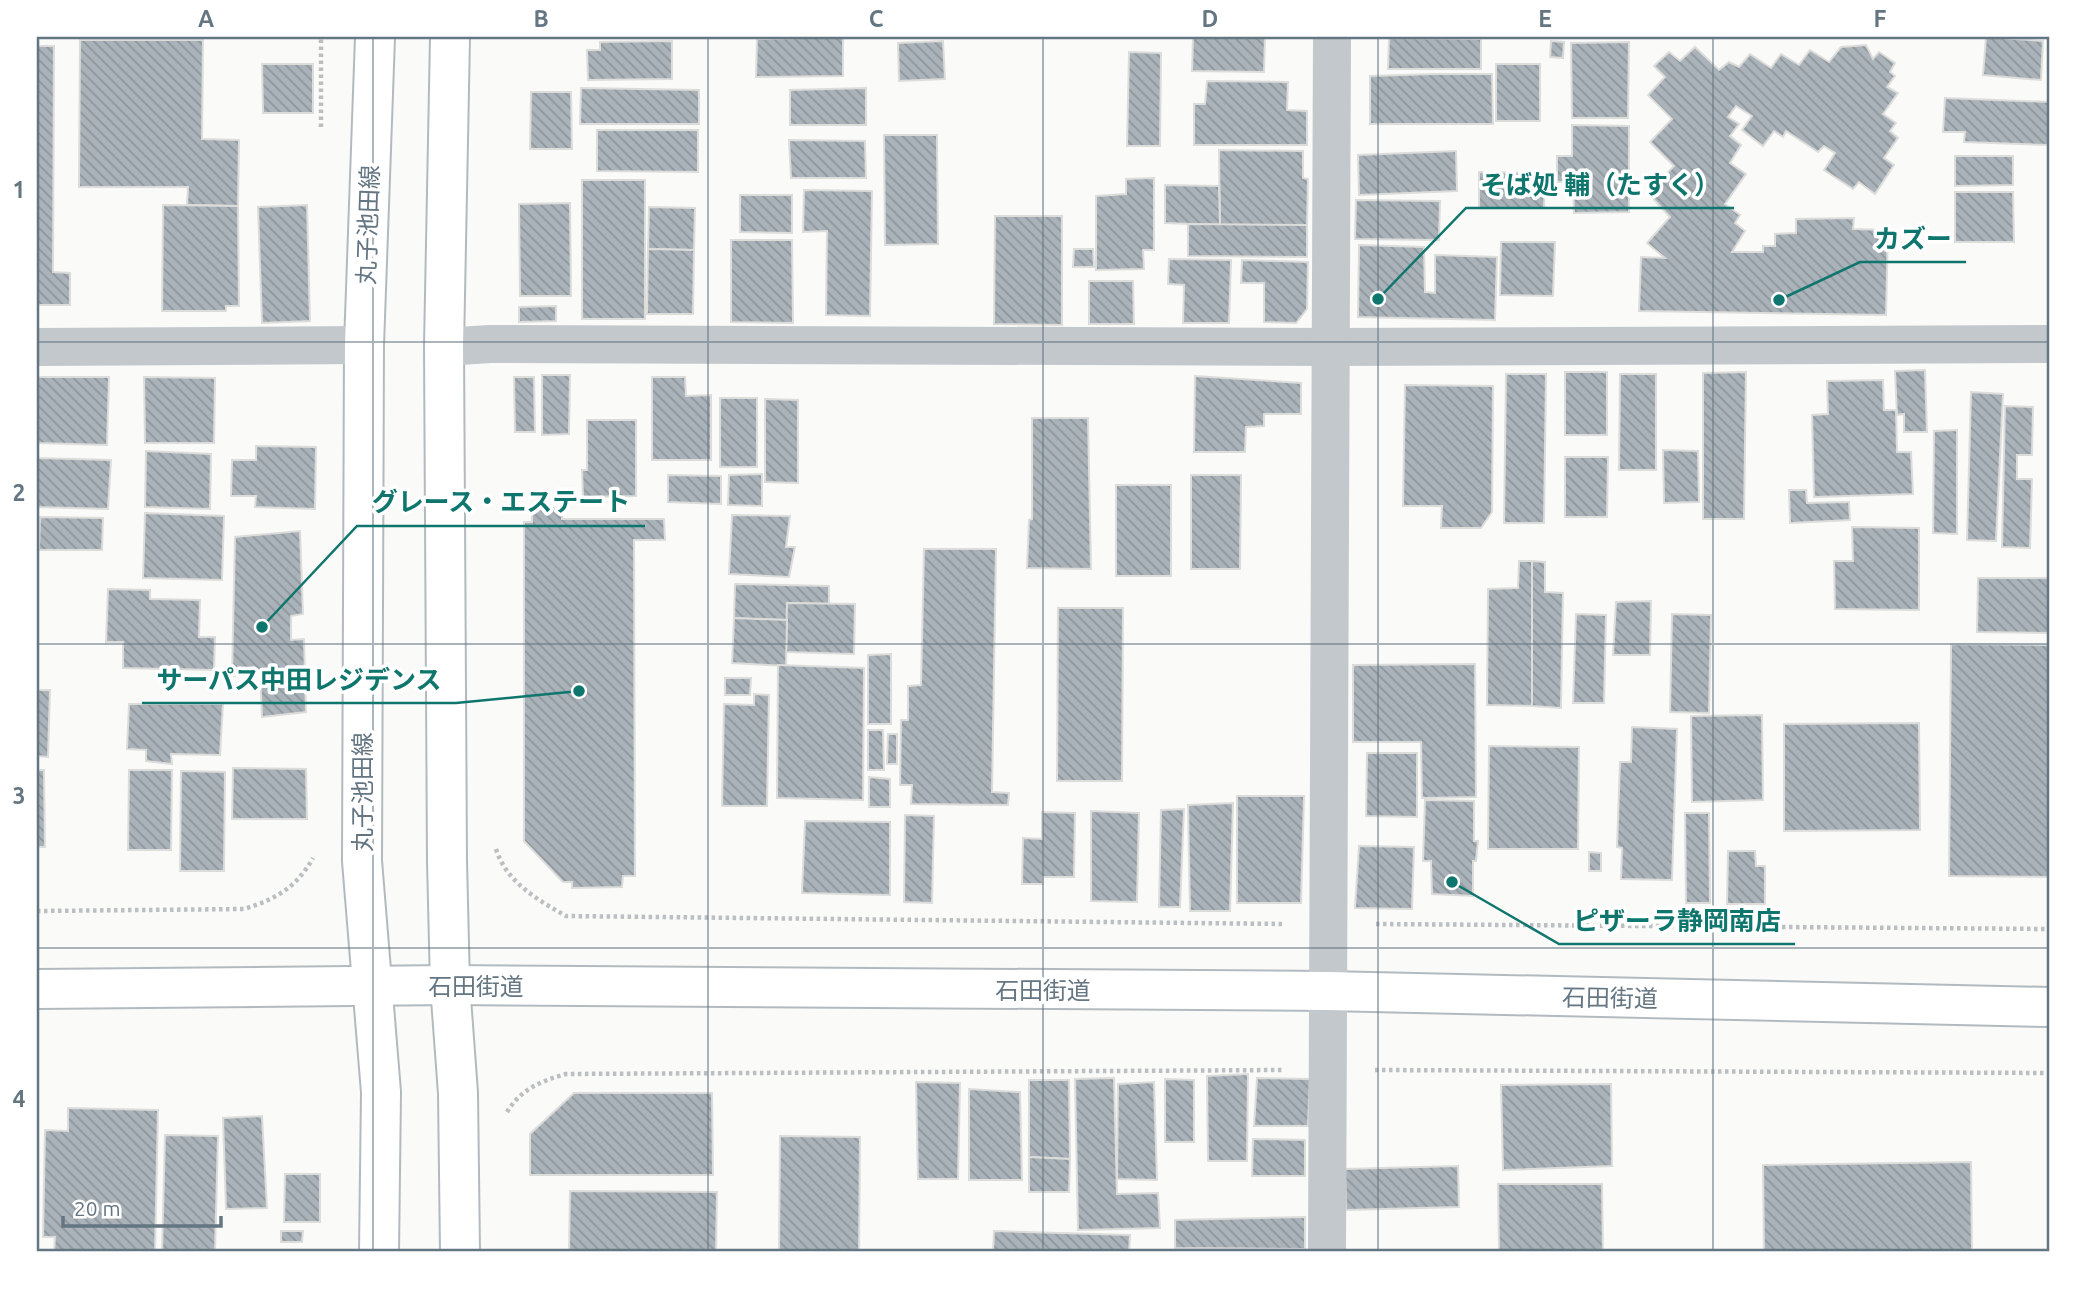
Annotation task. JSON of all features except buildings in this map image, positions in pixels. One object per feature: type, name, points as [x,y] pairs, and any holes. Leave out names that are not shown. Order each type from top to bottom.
[{"type":"street","name":"丸子池田線","points":[[375,37],[364,345],[362,861],[370,986],[381,1092],[379,1252]]},
{"type":"street","points":[[450,37],[444,347],[450,985],[458,1093],[460,1252]]},
{"type":"street","points":[[1327,1252],[1326,1070],[1333,347],[1332,37]]},
{"type":"street","points":[[444,347],[491,344],[1333,347],[2049,344]]},
{"type":"street","points":[[37,347],[364,345]]},
{"type":"street","name":"石田街道","points":[[37,989],[450,985],[1327,991],[2049,1007]]},
{"type":"path","points":[[321,37],[321,131]]},
{"type":"path","points":[[494,842],[500,860],[522,888],[566,916],[2049,929]]},
{"type":"path","points":[[37,911],[244,909],[270,901],[293,887],[319,847]]},
{"type":"path","points":[[503,1118],[515,1099],[523,1093],[539,1082],[566,1074],[1326,1070],[2049,1073]]},
{"type":"place","name":"そば処 輔（たすく）","points":[[1378,299]]},
{"type":"place","name":"カズー","points":[[1779,300]]},
{"type":"place","name":"グレース・エステート","points":[[262,627]]},
{"type":"place","name":"サーパス中田レジデンス","points":[[579,691]]},
{"type":"place","name":"ピザーラ静岡南店","points":[[1452,882]]}]
